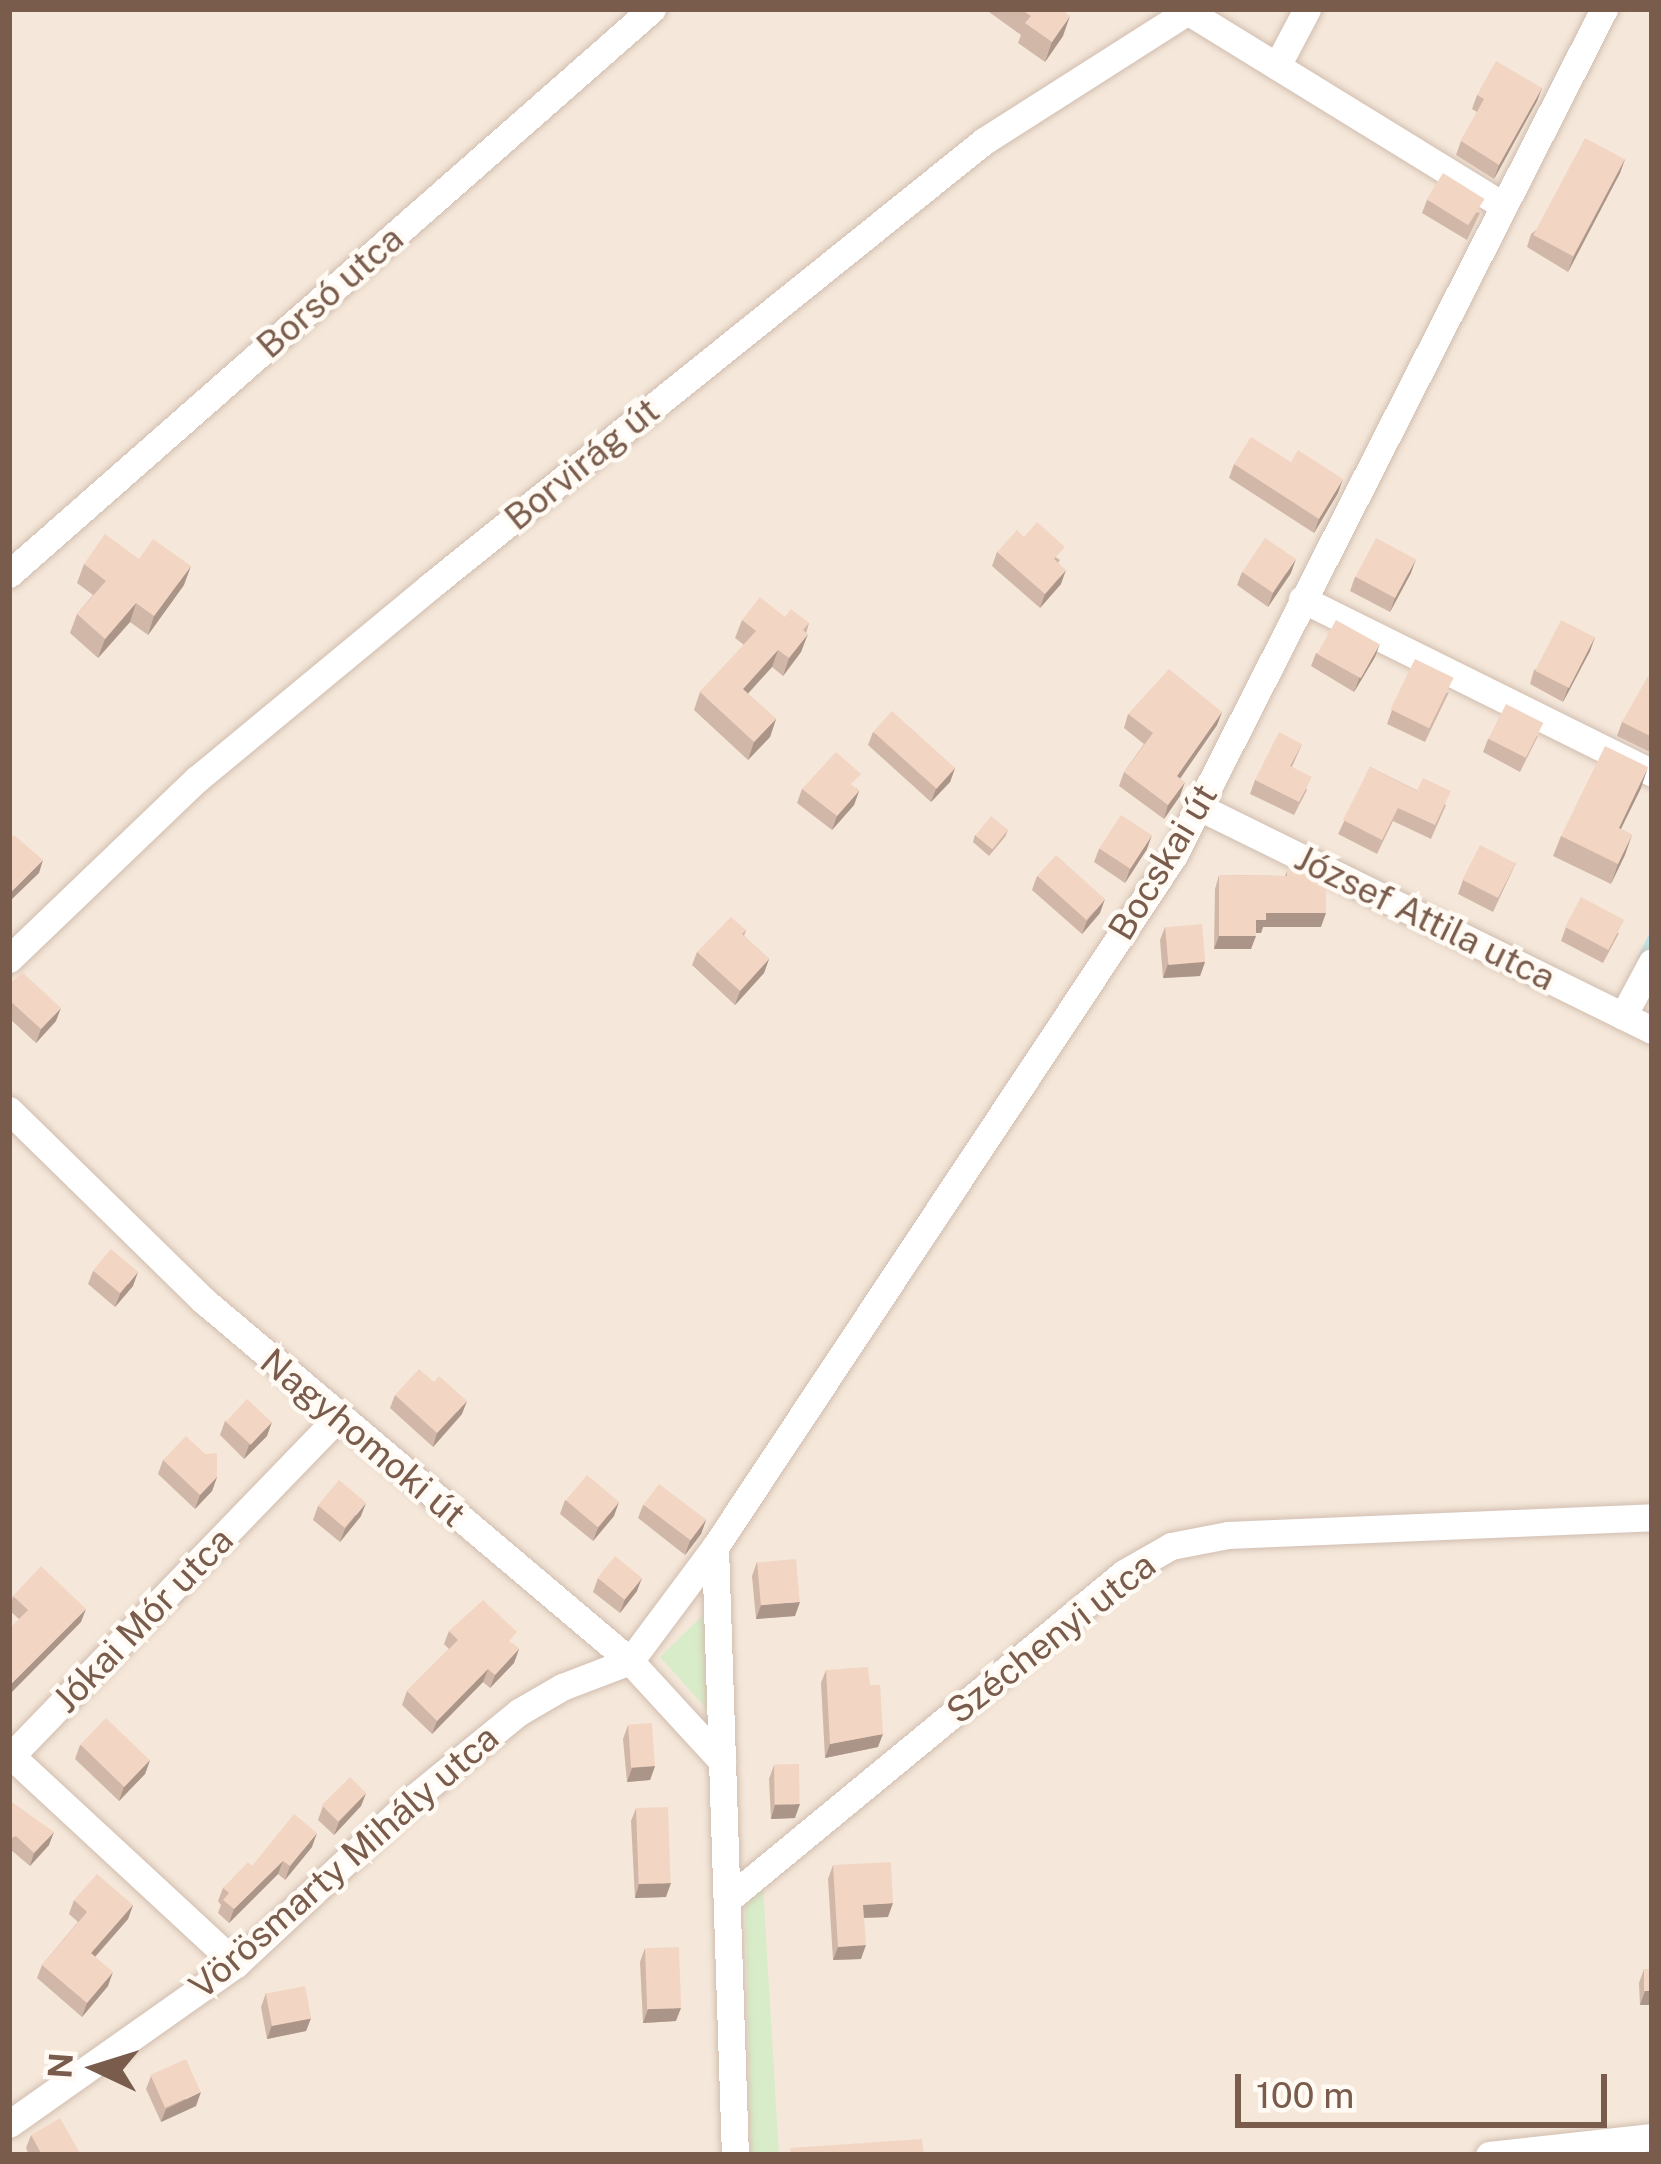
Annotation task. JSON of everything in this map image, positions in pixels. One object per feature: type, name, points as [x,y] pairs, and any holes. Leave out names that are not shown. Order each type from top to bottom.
[{"type":"street","name":"Borsó utca","points":[[9,574],[652,9]]},
{"type":"street","points":[[1277,66],[1307,9]]},
{"type":"street","name":"Bocskai út","points":[[630,1661],[715,1547],[1174,855],[1604,9]]},
{"type":"street","points":[[1186,10],[1501,204]]},
{"type":"street","name":"Borvirág út","points":[[9,959],[197,779],[503,527],[984,141],[1186,10]]},
{"type":"street","points":[[1302,598],[1652,773]]},
{"type":"street","name":"József Attila utca","points":[[1199,806],[1652,1030]]},
{"type":"street","points":[[1623,1016],[1652,962]]},
{"type":"street","name":"Nagyhomoki út","points":[[9,1109],[203,1300],[630,1661],[722,1761]]},
{"type":"street","name":"Jókai Mór utca","points":[[236,1964],[11,1756],[337,1418]]},
{"type":"street","name":"Széchenyi utca","points":[[727,1900],[1124,1573],[1171,1546],[1228,1535],[1652,1517]]},
{"type":"street","points":[[715,1547],[735,2155]]},
{"type":"street","name":"Vörösmarty Mihály utca","points":[[9,2124],[236,1964],[488,1736],[562,1687],[630,1661]]},
{"type":"street","points":[[1489,2155],[1652,2137]]},
{"type":"shaded area","points":[[9,9],[1652,9],[1652,2155],[9,2155]]},
{"type":"green space","points":[[705,1613],[713,1716],[660,1657]]},
{"type":"green space","points":[[763,1886],[779,2155],[751,2155],[745,1895]]},
{"type":"building","points":[[1020,9],[1061,9],[1070,16],[1052,42],[1025,23],[1031,16]]},
{"type":"building","points":[[1496,61],[1542,88],[1499,165],[1461,141],[1484,99],[1477,95]]},
{"type":"building","points":[[1585,138],[1625,159],[1573,256],[1533,235]]},
{"type":"building","points":[[1443,173],[1485,199],[1468,225],[1427,199]]},
{"type":"building","points":[[1251,437],[1291,462],[1298,450],[1343,479],[1319,519],[1234,464]]},
{"type":"building","points":[[1037,522],[1065,547],[1054,559],[1066,570],[1045,594],[997,552],[1017,530],[1024,537]]},
{"type":"building","points":[[105,534],[139,559],[153,539],[191,566],[154,616],[136,603],[105,639],[77,614],[106,581],[84,564]]},
{"type":"building","points":[[1265,538],[1296,559],[1273,593],[1242,572]]},
{"type":"building","points":[[1376,538],[1416,559],[1395,598],[1355,577]]},
{"type":"building","points":[[760,597],[785,617],[791,609],[809,623],[803,630],[808,634],[789,658],[778,650],[743,689],[776,719],[754,742],[700,692],[756,631],[742,620]]},
{"type":"building","points":[[1336,620],[1380,644],[1361,678],[1317,654]]},
{"type":"building","points":[[1561,620],[1595,637],[1569,688],[1535,671]]},
{"type":"building","points":[[1415,659],[1454,678],[1429,728],[1390,709]]},
{"type":"building","points":[[1169,669],[1222,712],[1177,776],[1185,782],[1168,805],[1124,772],[1153,733],[1128,714]]},
{"type":"building","points":[[1648,676],[1652,678],[1652,737],[1622,722]]},
{"type":"building","points":[[1506,704],[1543,723],[1526,758],[1488,739]]},
{"type":"building","points":[[892,711],[955,768],[936,789],[873,732]]},
{"type":"building","points":[[1279,732],[1302,744],[1290,766],[1312,777],[1299,802],[1255,780]]},
{"type":"building","points":[[1605,746],[1648,767],[1619,828],[1632,835],[1618,864],[1561,836]]},
{"type":"building","points":[[836,752],[861,774],[851,784],[859,791],[837,816],[802,789]]},
{"type":"building","points":[[1370,767],[1417,791],[1423,778],[1451,791],[1435,825],[1398,808],[1382,840],[1343,820]]},
{"type":"building","points":[[1121,815],[1152,835],[1130,869],[1099,849]]},
{"type":"building","points":[[991,816],[1008,830],[992,849],[975,835]]},
{"type":"building","points":[[14,835],[43,860],[9,894],[9,841]]},
{"type":"building","points":[[1480,845],[1516,863],[1498,898],[1462,880]]},
{"type":"building","points":[[1056,855],[1105,899],[1086,920],[1037,876]]},
{"type":"building","points":[[1287,871],[1326,874],[1326,913],[1266,913],[1266,920],[1256,920],[1256,936],[1219,936],[1219,875],[1287,876]]},
{"type":"building","points":[[1581,897],[1624,920],[1608,950],[1565,927]]},
{"type":"building","points":[[731,917],[769,959],[740,991],[697,952]]},
{"type":"building","points":[[1202,924],[1205,962],[1168,965],[1165,927]]},
{"type":"building","points":[[22,972],[61,1008],[41,1029],[9,1000],[9,985]]},
{"type":"building","points":[[111,1249],[138,1271],[120,1293],[93,1270]]},
{"type":"building","points":[[419,1369],[434,1382],[439,1376],[467,1401],[437,1433],[395,1395]]},
{"type":"building","points":[[247,1399],[272,1422],[251,1445],[226,1422]]},
{"type":"building","points":[[186,1436],[205,1454],[217,1453],[217,1477],[200,1495],[163,1460]]},
{"type":"building","points":[[587,1475],[619,1502],[598,1527],[566,1500]]},
{"type":"building","points":[[339,1480],[366,1502],[345,1528],[318,1505]]},
{"type":"building","points":[[659,1484],[706,1520],[690,1540],[643,1505]]},
{"type":"building","points":[[615,1556],[642,1578],[625,1600],[597,1578]]},
{"type":"building","points":[[796,1559],[800,1602],[761,1605],[757,1562]]},
{"type":"building","points":[[41,1566],[86,1609],[9,1686],[9,1629],[28,1610],[13,1596]]},
{"type":"building","points":[[483,1600],[517,1632],[509,1641],[519,1649],[495,1675],[488,1669],[437,1721],[407,1691],[458,1640],[449,1631]]},
{"type":"building","points":[[868,1667],[870,1685],[880,1685],[883,1734],[830,1744],[826,1670]]},
{"type":"building","points":[[106,1718],[150,1760],[124,1787],[80,1745]]},
{"type":"building","points":[[652,1723],[655,1766],[631,1768],[628,1725]]},
{"type":"building","points":[[774,1764],[799,1764],[800,1804],[775,1804]]},
{"type":"building","points":[[350,1777],[366,1793],[338,1822],[322,1805]]},
{"type":"building","points":[[9,1800],[54,1832],[34,1853],[16,1836],[9,1839]]},
{"type":"building","points":[[668,1807],[671,1883],[639,1884],[636,1808]]},
{"type":"building","points":[[294,1814],[317,1833],[290,1866],[283,1861],[234,1909],[223,1900],[229,1893],[223,1888],[248,1862],[252,1866]]},
{"type":"building","points":[[891,1862],[893,1903],[863,1905],[866,1945],[838,1947],[833,1865]]},
{"type":"building","points":[[97,1874],[133,1905],[91,1953],[113,1972],[87,2003],[42,1965],[87,1912],[74,1900]]},
{"type":"building","points":[[679,1947],[681,2008],[647,2009],[645,1948]]},
{"type":"building","points":[[1644,1969],[1652,1969],[1652,1991],[1644,1991]]},
{"type":"building","points":[[305,1986],[311,2018],[272,2026],[266,1994]]},
{"type":"building","points":[[186,2059],[201,2092],[165,2108],[150,2075]]},
{"type":"building","points":[[60,2118],[81,2155],[42,2155],[31,2135]]},
{"type":"building","points":[[922,2139],[924,2155],[791,2155],[790,2148]]},
{"type":"waterway","points":[[1642,957],[1652,937]]}]
